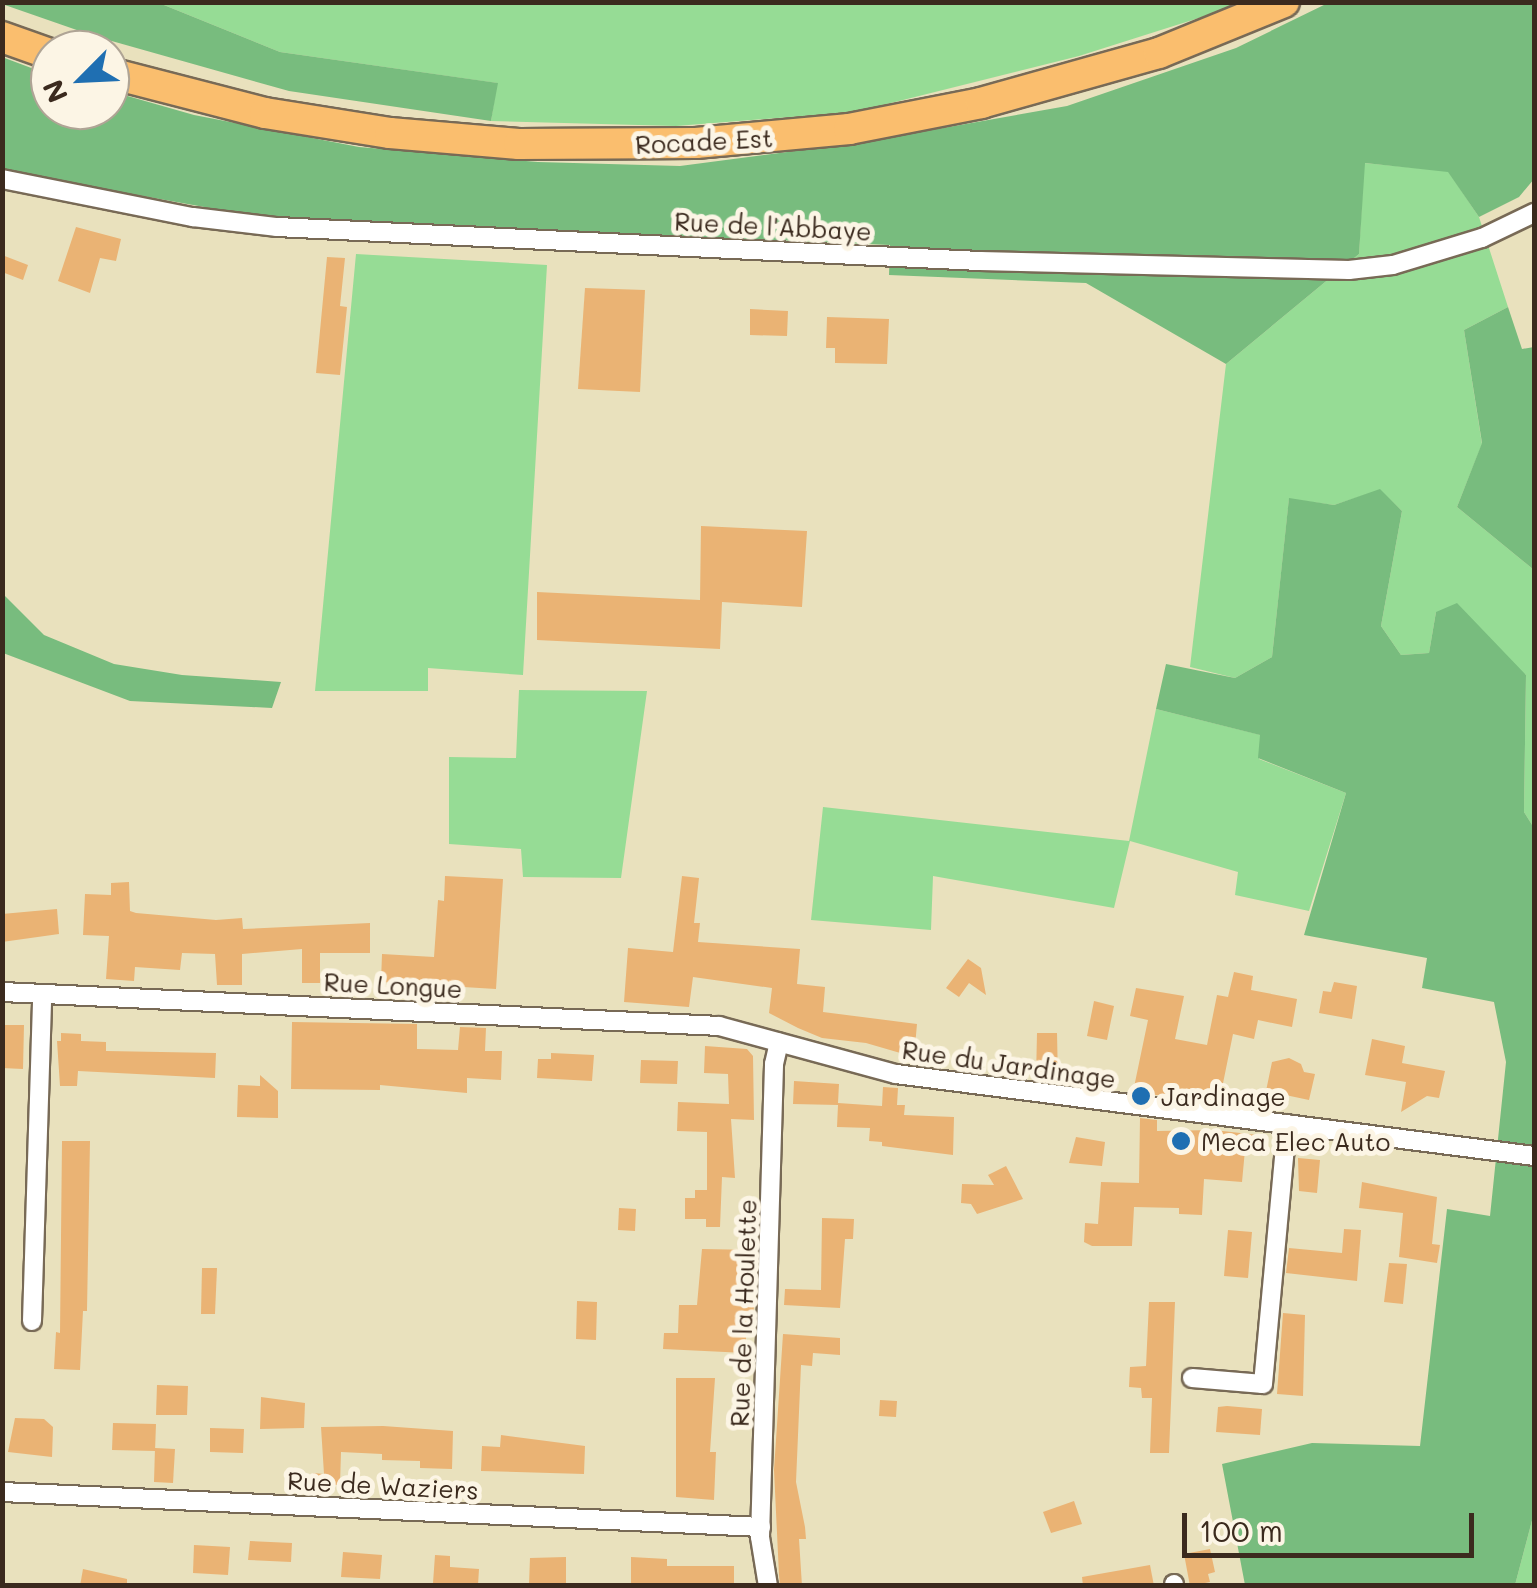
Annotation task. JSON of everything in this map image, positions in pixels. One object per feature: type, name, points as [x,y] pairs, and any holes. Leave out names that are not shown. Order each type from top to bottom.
[{"type":"main road","name":"Rocade Est","points":[[130,78],[266,113],[390,133],[519,144],[696,144],[849,129],[1016,95],[1159,53],[1284,2]]},
{"type":"main road","points":[[2,38],[30,47]]},
{"type":"street","name":"Rue de l'Abbaye","points":[[2,179],[249,225],[961,260],[1349,270],[1393,265],[1482,238],[1534,212]]},
{"type":"street","name":"Rue Longue","points":[[2,992],[698,1024],[748,1030],[779,1043]]},
{"type":"street","points":[[32,1321],[42,994]]},
{"type":"street","name":"Rue du Jardinage","points":[[779,1043],[911,1077],[1534,1156]]},
{"type":"street","name":"Rue de la Houlette","points":[[768,1586],[761,1527],[774,1064],[779,1043]]},
{"type":"street","points":[[1192,1378],[1264,1384],[1288,1124]]},
{"type":"street","name":"Rue de Waziers","points":[[2,1492],[761,1527]]},
{"type":"green space","points":[[159,3],[1246,3],[1079,56],[855,112],[676,126],[491,121],[497,83],[280,52]]},
{"type":"green space","points":[[159,3],[280,52],[498,83],[491,121],[289,91],[130,46],[130,30],[77,30],[2,4]]},
{"type":"green space","points":[[1328,3],[1534,3],[1534,179],[1519,197],[1479,217],[1448,172],[1365,163],[1359,254],[1226,364],[1086,283],[889,275],[890,245],[272,219],[3,171],[2,57],[30,68],[30,130],[130,130],[130,97],[194,115],[359,147],[538,162],[680,166],[864,142],[1067,106],[1236,48]]},
{"type":"green space","points":[[1364,163],[1448,171],[1479,217],[1508,307],[1464,330],[1482,444],[1457,507],[1534,570],[1534,828],[1524,812],[1526,675],[1436,612],[1429,653],[1401,655],[1381,626],[1402,511],[1380,490],[1334,505],[1289,499],[1272,657],[1235,678],[1190,667],[1226,364],[1359,254]]},
{"type":"green space","points":[[356,254],[547,265],[523,675],[428,668],[428,691],[315,691]]},
{"type":"green space","points":[[1508,307],[1522,349],[1534,347],[1534,570],[1457,507],[1482,443],[1464,330]]},
{"type":"green space","points":[[1380,489],[1402,511],[1381,626],[1401,655],[1429,653],[1436,612],[1457,603],[1526,675],[1524,812],[1534,828],[1534,1513],[1515,1585],[1245,1585],[1222,1464],[1312,1443],[1420,1446],[1447,1209],[1490,1216],[1506,1062],[1494,1002],[1422,988],[1427,958],[1304,935],[1346,793],[1258,758],[1260,735],[1156,709],[1166,664],[1235,678],[1272,657],[1289,498],[1334,505]]},
{"type":"green space","points":[[3,594],[44,635],[114,664],[182,675],[281,682],[272,708],[130,701],[3,653]]},
{"type":"green space","points":[[519,690],[647,691],[621,878],[523,877],[521,849],[449,844],[449,757],[516,758]]},
{"type":"green space","points":[[1156,709],[1261,735],[1259,759],[1346,793],[1309,911],[1235,895],[1238,872],[1130,841],[1114,908],[933,876],[931,930],[811,920],[823,807],[1129,841]]},
{"type":"green space","points":[[1534,1513],[1534,1585],[1515,1585]]},
{"type":"building","points":[[76,227],[121,239],[116,261],[100,258],[90,293],[58,281]]},
{"type":"building","points":[[2,255],[28,265],[23,280],[2,272]]},
{"type":"building","points":[[327,257],[345,258],[340,306],[347,307],[340,375],[316,373]]},
{"type":"building","points":[[585,288],[645,290],[640,392],[578,389]]},
{"type":"building","points":[[750,309],[788,311],[787,336],[750,335]]},
{"type":"building","points":[[827,317],[889,319],[887,364],[835,363],[835,348],[826,348]]},
{"type":"building","points":[[701,526],[807,531],[802,607],[722,602],[720,649],[537,640],[537,592],[700,600]]},
{"type":"building","points":[[445,876],[503,879],[496,989],[381,982],[382,954],[434,957],[438,900],[444,901]]},
{"type":"building","points":[[682,876],[699,878],[694,923],[700,923],[698,942],[800,949],[797,984],[825,987],[823,1012],[917,1024],[914,1057],[866,1043],[822,1038],[798,1028],[769,1013],[772,988],[693,977],[689,1007],[624,1002],[628,948],[673,952]]},
{"type":"building","points":[[129,882],[130,911],[136,913],[216,920],[242,918],[243,929],[370,923],[370,953],[320,953],[320,983],[302,983],[302,949],[242,954],[242,985],[217,985],[215,954],[182,953],[180,970],[135,967],[134,981],[106,979],[109,936],[83,935],[85,894],[111,895],[111,883]]},
{"type":"building","points":[[57,909],[59,934],[2,942],[2,914]]},
{"type":"building","points":[[968,959],[981,968],[986,995],[969,983],[959,997],[946,988]]},
{"type":"building","points":[[1234,972],[1253,976],[1251,990],[1297,999],[1292,1027],[1258,1020],[1254,1039],[1233,1034],[1219,1103],[1133,1092],[1148,1020],[1130,1016],[1136,988],[1184,996],[1175,1039],[1207,1045],[1217,995],[1228,997]]},
{"type":"building","points":[[1334,982],[1357,986],[1352,1019],[1319,1013],[1323,991],[1331,992]]},
{"type":"building","points":[[1094,1001],[1114,1006],[1107,1040],[1087,1036]]},
{"type":"building","points":[[292,1022],[417,1024],[417,1049],[458,1050],[460,1027],[486,1028],[485,1051],[502,1051],[501,1080],[467,1078],[467,1093],[380,1085],[380,1090],[291,1089]]},
{"type":"building","points":[[2,1025],[24,1025],[23,1069],[2,1068]]},
{"type":"building","points":[[61,1033],[81,1034],[81,1041],[106,1042],[106,1051],[216,1053],[215,1078],[78,1071],[77,1086],[60,1086],[57,1041],[61,1041]]},
{"type":"building","points":[[1037,1033],[1057,1033],[1058,1082],[1036,1079]]},
{"type":"building","points":[[1372,1039],[1405,1046],[1402,1063],[1445,1071],[1439,1098],[1427,1096],[1401,1112],[1406,1082],[1365,1075]]},
{"type":"building","points":[[705,1046],[747,1049],[753,1056],[754,1120],[731,1119],[735,1178],[722,1177],[720,1227],[706,1227],[706,1219],[685,1219],[685,1198],[695,1198],[695,1190],[707,1190],[707,1132],[677,1131],[678,1102],[729,1104],[728,1074],[704,1073]]},
{"type":"building","points":[[551,1053],[594,1055],[592,1081],[537,1078],[538,1059],[551,1059]]},
{"type":"building","points":[[1289,1058],[1301,1064],[1304,1072],[1315,1074],[1309,1100],[1266,1091],[1272,1062]]},
{"type":"building","points":[[641,1060],[678,1061],[677,1084],[640,1083]]},
{"type":"building","points":[[260,1075],[278,1091],[278,1118],[237,1117],[238,1085],[260,1086]]},
{"type":"building","points":[[794,1081],[839,1084],[838,1103],[882,1106],[883,1087],[898,1088],[897,1105],[905,1105],[904,1115],[954,1117],[953,1155],[882,1146],[882,1142],[869,1141],[870,1128],[837,1127],[838,1105],[793,1104]]},
{"type":"building","points":[[1140,1118],[1157,1120],[1157,1131],[1214,1130],[1266,1136],[1265,1153],[1245,1150],[1242,1182],[1204,1179],[1202,1215],[1179,1214],[1179,1208],[1134,1207],[1132,1246],[1092,1246],[1084,1242],[1085,1223],[1098,1224],[1101,1182],[1139,1183]]},
{"type":"building","points":[[1076,1137],[1105,1142],[1102,1166],[1069,1163]]},
{"type":"building","points":[[62,1141],[90,1141],[87,1311],[83,1311],[80,1370],[54,1369],[56,1332],[60,1333]]},
{"type":"building","points":[[1298,1158],[1320,1160],[1317,1193],[1299,1191]]},
{"type":"building","points":[[1006,1166],[1023,1199],[977,1214],[971,1204],[961,1203],[962,1184],[994,1185],[988,1175]]},
{"type":"building","points":[[1362,1182],[1437,1197],[1432,1244],[1440,1245],[1437,1263],[1399,1257],[1403,1213],[1359,1208]]},
{"type":"building","points":[[619,1208],[636,1209],[635,1231],[618,1230]]},
{"type":"building","points":[[822,1218],[854,1219],[853,1239],[845,1239],[840,1308],[784,1305],[785,1289],[821,1290]]},
{"type":"building","points":[[1344,1229],[1361,1230],[1357,1281],[1286,1273],[1289,1248],[1342,1253]]},
{"type":"building","points":[[1228,1230],[1252,1232],[1248,1278],[1224,1276]]},
{"type":"building","points":[[702,1249],[756,1250],[753,1328],[746,1328],[746,1353],[663,1349],[664,1333],[678,1333],[679,1305],[697,1305]]},
{"type":"building","points":[[1389,1263],[1407,1264],[1403,1304],[1384,1302]]},
{"type":"building","points":[[202,1268],[217,1268],[215,1314],[201,1314]]},
{"type":"building","points":[[577,1301],[597,1302],[596,1340],[576,1339]]},
{"type":"building","points":[[1149,1302],[1175,1302],[1169,1453],[1150,1453],[1152,1398],[1142,1398],[1141,1388],[1129,1387],[1130,1367],[1146,1366]]},
{"type":"building","points":[[1283,1313],[1305,1315],[1303,1396],[1277,1394]]},
{"type":"building","points":[[783,1334],[840,1338],[840,1355],[813,1353],[812,1366],[801,1365],[796,1482],[806,1539],[799,1539],[802,1586],[780,1586],[779,1575],[774,1470]]},
{"type":"building","points":[[676,1378],[715,1378],[710,1452],[716,1452],[714,1500],[676,1497]]},
{"type":"building","points":[[157,1385],[188,1386],[187,1415],[156,1415]]},
{"type":"building","points":[[261,1397],[305,1403],[304,1428],[260,1429]]},
{"type":"building","points":[[880,1400],[897,1401],[896,1417],[879,1416]]},
{"type":"building","points":[[1218,1407],[1262,1409],[1260,1435],[1216,1432]]},
{"type":"building","points":[[15,1418],[44,1419],[53,1427],[52,1457],[8,1452]]},
{"type":"building","points":[[113,1423],[156,1424],[155,1451],[112,1450]]},
{"type":"building","points":[[321,1427],[453,1431],[452,1469],[420,1468],[420,1461],[382,1460],[382,1454],[341,1452],[340,1485],[334,1485],[334,1491],[312,1490],[313,1473],[324,1474]]},
{"type":"building","points":[[210,1428],[244,1429],[243,1453],[210,1452]]},
{"type":"building","points":[[501,1435],[585,1446],[584,1474],[481,1471],[482,1446],[500,1447]]},
{"type":"building","points":[[155,1448],[175,1449],[173,1483],[154,1482]]},
{"type":"building","points":[[1074,1501],[1082,1524],[1051,1533],[1043,1512]]},
{"type":"building","points":[[250,1541],[292,1543],[291,1562],[248,1560]]},
{"type":"building","points":[[194,1545],[230,1547],[228,1575],[193,1573]]},
{"type":"building","points":[[1210,1549],[1215,1572],[1208,1574],[1210,1582],[1190,1586],[1184,1554]]},
{"type":"building","points":[[343,1552],[382,1555],[380,1579],[341,1577]]},
{"type":"building","points":[[435,1555],[450,1556],[450,1567],[479,1569],[478,1585],[433,1583]]},
{"type":"building","points":[[566,1557],[566,1585],[529,1585],[530,1558]]},
{"type":"building","points":[[631,1557],[667,1559],[667,1566],[734,1566],[734,1586],[631,1583]]},
{"type":"building","points":[[1150,1565],[1154,1586],[1083,1586],[1082,1577]]},
{"type":"building","points":[[83,1569],[127,1579],[127,1586],[80,1586]]},
{"type":"place","name":"Jardinage","points":[[1141,1096]]},
{"type":"place","name":"Meca Elec Auto","points":[[1181,1141]]}]
